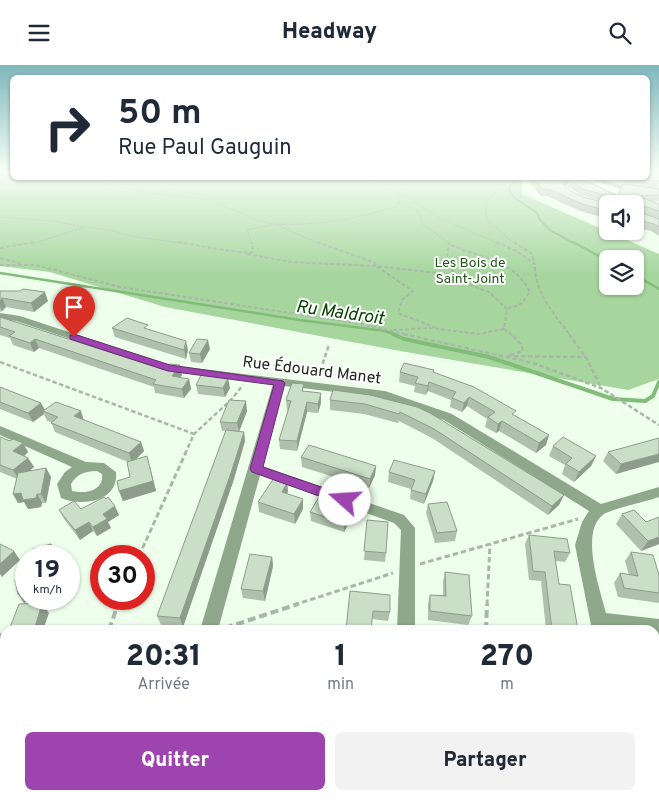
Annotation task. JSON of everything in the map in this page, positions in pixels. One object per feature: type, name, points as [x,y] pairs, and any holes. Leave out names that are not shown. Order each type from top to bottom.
[{"type":"street","name":"Rue Édouard Manet","points":[[0,316],[17,318],[168,368],[381,394],[448,417],[599,510]]},
{"type":"street","points":[[210,625],[279,383]]},
{"type":"street","points":[[0,430],[85,467]]},
{"type":"street","points":[[256,469],[399,519],[408,528],[406,625]]},
{"type":"street","points":[[600,625],[583,545],[589,522],[599,510],[659,492]]},
{"type":"path","points":[[225,206],[257,220],[275,224],[304,225],[380,212],[397,206]]},
{"type":"path","points":[[408,206],[418,212],[423,224],[446,239],[451,245],[465,252],[510,265],[525,281],[530,292],[521,304],[507,309]]},
{"type":"path","points":[[421,206],[440,218],[516,251],[535,264]]},
{"type":"path","points":[[485,206],[487,221],[502,230],[507,238],[532,254],[535,264],[536,282],[547,301],[594,368],[601,388]]},
{"type":"path","points":[[0,217],[53,221],[110,230],[135,237],[223,248],[291,262],[376,266],[457,276]]},
{"type":"path","points":[[246,254],[253,252],[253,245],[247,230],[275,224],[334,250],[375,263],[376,266],[398,278],[413,291],[402,300],[398,313],[436,328]]},
{"type":"path","points":[[0,248],[27,245],[86,227]]},
{"type":"path","points":[[451,245],[446,264],[457,276],[473,286],[490,292],[507,309]]},
{"type":"path","points":[[0,257],[22,264]]},
{"type":"path","points":[[0,265],[22,264],[49,267],[120,287],[391,330],[438,343],[500,356],[566,373],[601,388],[659,425]]},
{"type":"path","points":[[504,329],[507,309]]},
{"type":"path","points":[[391,330],[436,328],[472,334],[497,333],[504,329]]},
{"type":"path","points":[[504,329],[522,345],[523,351],[507,356]]},
{"type":"path","points":[[314,387],[329,345]]},
{"type":"path","points":[[500,356],[587,357]]},
{"type":"path","points":[[0,362],[194,434]]},
{"type":"path","points":[[144,545],[194,434],[249,379]]},
{"type":"path","points":[[486,625],[490,544]]},
{"type":"path","points":[[112,625],[116,610]]},
{"type":"green space","name":"Les Bois de Saint-Joint","points":[[0,206],[550,206],[599,228],[599,240],[627,240],[659,254],[659,379],[628,390],[400,351],[165,307],[50,272],[0,266]]},
{"type":"building","points":[[645,206],[659,206],[659,211]]},
{"type":"building","points":[[644,214],[659,219],[659,227],[644,221]]},
{"type":"building","points":[[23,289],[45,292],[31,303],[2,298],[0,301],[0,291],[20,291]]},
{"type":"building","points":[[0,317],[165,370],[170,364],[180,365],[172,376],[189,379],[182,389],[153,384],[156,380],[35,339],[30,343],[9,336],[15,332],[0,327]]},
{"type":"building","points":[[127,318],[148,325],[144,328],[186,341],[184,350],[112,328]]},
{"type":"building","points":[[197,339],[208,340],[200,354],[189,353]]},
{"type":"building","points":[[404,363],[434,370],[433,372],[474,387],[516,411],[512,414],[549,435],[539,443],[502,421],[498,424],[488,417],[495,412],[469,397],[464,403],[452,398],[456,392],[429,382],[428,386],[415,383],[418,377],[400,372]]},
{"type":"building","points":[[201,375],[228,378],[223,388],[196,385]]},
{"type":"building","points":[[292,383],[304,384],[302,391],[321,393],[318,404],[307,402],[297,441],[279,440],[291,401],[286,400]]},
{"type":"building","points":[[0,387],[41,403],[28,413],[0,402]]},
{"type":"building","points":[[333,390],[370,395],[417,407],[430,413],[564,495],[552,506],[434,429],[400,412],[399,414],[365,404],[330,400]]},
{"type":"building","points":[[229,400],[246,401],[237,423],[220,422]]},
{"type":"building","points":[[56,402],[81,411],[74,416],[141,442],[129,453],[51,423],[58,417],[43,411]]},
{"type":"building","points":[[226,430],[244,432],[180,618],[157,616]]},
{"type":"building","points":[[0,437],[23,443],[13,451],[28,458],[13,470],[0,465]]},
{"type":"building","points":[[563,437],[596,456],[579,472],[566,464],[572,458],[553,446]]},
{"type":"building","points":[[659,438],[659,454],[621,464],[608,452]]},
{"type":"building","points":[[309,445],[376,466],[370,479],[301,457]]},
{"type":"building","points":[[147,456],[153,481],[119,491],[117,481],[130,477],[127,462]]},
{"type":"building","points":[[394,460],[435,471],[426,494],[411,490],[415,480],[389,472]]},
{"type":"building","points":[[46,468],[41,494],[37,494],[36,498],[23,500],[21,493],[13,494],[18,473]]},
{"type":"building","points":[[274,478],[287,483],[282,492],[303,499],[294,514],[258,502]]},
{"type":"building","points":[[104,497],[106,499],[108,497],[115,506],[103,514],[107,519],[93,527],[89,522],[75,530],[59,510],[74,501],[81,509]]},
{"type":"building","points":[[319,497],[352,508],[344,523],[310,512]]},
{"type":"building","points":[[447,502],[457,531],[437,533],[428,504]]},
{"type":"building","points":[[634,510],[646,522],[659,517],[659,537],[648,541],[622,514]]},
{"type":"building","points":[[367,520],[388,522],[386,553],[364,551]]},
{"type":"building","points":[[529,535],[567,539],[570,553],[554,551],[559,584],[570,585],[577,625],[551,625],[545,572],[533,571]]},
{"type":"building","points":[[0,544],[14,551],[0,564]]},
{"type":"building","points":[[631,552],[653,555],[659,575],[659,593],[624,588],[620,573],[638,576]]},
{"type":"building","points":[[250,554],[272,557],[263,591],[241,589]]},
{"type":"building","points":[[445,572],[469,575],[472,616],[430,611],[430,595],[446,596]]},
{"type":"building","points":[[350,591],[390,595],[390,612],[373,611],[372,625],[347,625]]},
{"type":"building","points":[[17,610],[40,610],[36,625],[11,625]]},
{"type":"waterway","name":"Ru Maldroit","points":[[527,206],[537,213],[540,220],[550,230],[575,244]]},
{"type":"waterway","name":"Ru Maldroit","points":[[573,242],[599,256]]},
{"type":"waterway","name":"Ru Maldroit","points":[[0,273],[300,320],[385,331],[396,335]]},
{"type":"waterway","name":"Ru Maldroit","points":[[644,280],[659,289]]},
{"type":"waterway","name":"Ru Maldroit","points":[[393,334],[404,339],[489,357],[613,399],[645,401],[653,396],[659,382]]},
{"type":"route","points":[[74,337],[168,368],[279,383],[256,469],[345,500]]}]
